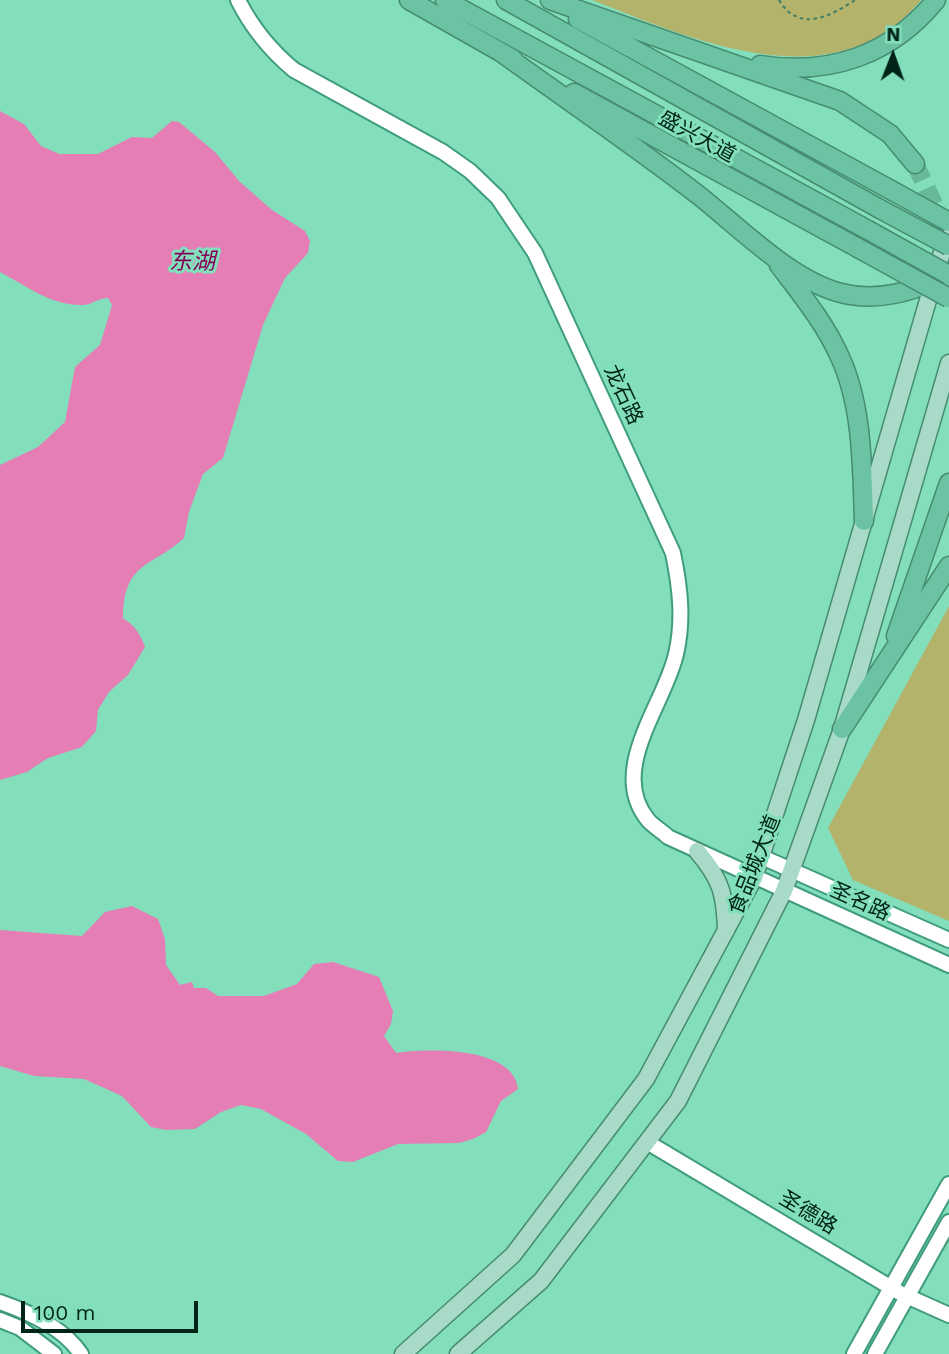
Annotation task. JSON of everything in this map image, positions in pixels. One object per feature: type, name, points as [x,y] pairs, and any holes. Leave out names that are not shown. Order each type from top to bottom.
[{"type":"highway","points":[[409,0],[502,54],[949,298]]},
{"type":"highway","name":"盛兴大道","points":[[445,0],[868,230],[944,278]]},
{"type":"highway","name":"盛兴大道","points":[[506,0],[949,246]]},
{"type":"highway","points":[[542,0],[949,222]]},
{"type":"highway","points":[[550,0],[840,101],[890,134],[915,164]]},
{"type":"highway","points":[[711,58],[793,68],[825,67],[852,62],[877,51],[903,34],[936,0]]},
{"type":"highway","points":[[502,54],[656,163],[768,251],[811,281],[839,293],[867,297],[899,295],[944,278]]},
{"type":"highway","points":[[768,251],[818,316],[841,358],[854,404],[861,454],[864,521]]},
{"type":"highway","points":[[887,663],[949,483]]},
{"type":"highway","points":[[842,729],[949,566]]},
{"type":"main road","name":"食品城大道","points":[[403,1354],[513,1255],[646,1079],[726,935],[754,878],[806,720],[864,521],[944,278],[949,228]]},
{"type":"main road","name":"食品城大道","points":[[458,1354],[541,1281],[678,1101],[783,891],[842,729],[949,363]]},
{"type":"main road","points":[[697,850],[715,872],[723,890],[726,935]]},
{"type":"street","name":"龙石路","points":[[238,0],[261,37],[294,70],[443,152],[470,171],[498,198],[534,253],[673,553],[680,588],[681,622],[676,656],[633,767],[636,796],[647,819],[668,837],[754,878]]},
{"type":"street","name":"圣名路","points":[[762,857],[949,940]]},
{"type":"street","name":"圣名路","points":[[754,878],[949,965]]},
{"type":"street","name":"圣德路","points":[[647,1142],[891,1288],[949,1315]]},
{"type":"street","points":[[854,1354],[949,1184]]},
{"type":"street","points":[[875,1354],[949,1222]]},
{"type":"street","points":[[0,1301],[30,1312],[75,1345],[81,1354]]},
{"type":"street","points":[[0,1320],[20,1328],[54,1354]]},
{"type":"path","points":[[779,0],[793,15],[807,20],[825,17],[855,0]]},
{"type":"shaded area","points":[[592,0],[921,0],[886,32],[848,50],[806,56],[762,54],[718,45],[674,32]]},
{"type":"shaded area","points":[[949,606],[949,921],[853,880],[828,828]]},
{"type":"water","name":"东湖","points":[[0,111],[24,124],[41,146],[59,154],[98,154],[132,137],[152,138],[172,121],[179,122],[215,152],[239,181],[272,210],[305,231],[310,241],[308,253],[285,278],[263,325],[223,458],[203,474],[189,512],[184,538],[142,568],[128,586],[123,618],[137,630],[145,647],[128,675],[109,692],[98,710],[96,731],[82,747],[48,758],[27,772],[0,780],[0,465],[38,447],[65,422],[75,367],[100,345],[112,305],[108,298],[82,305],[59,302],[0,272]]},
{"type":"water","points":[[132,906],[158,919],[165,939],[166,965],[180,985],[192,982],[194,988],[206,988],[218,996],[264,996],[297,984],[314,964],[333,962],[379,977],[393,1011],[391,1024],[384,1036],[396,1053],[427,1050],[486,1057],[513,1075],[518,1089],[501,1101],[486,1132],[473,1139],[459,1143],[398,1144],[353,1162],[338,1161],[306,1134],[261,1109],[241,1105],[221,1112],[195,1129],[166,1130],[151,1127],[122,1096],[84,1079],[34,1076],[0,1066],[0,930],[82,936],[105,912]]},
{"type":"tunnel","points":[[915,164],[937,210],[949,259]]}]
